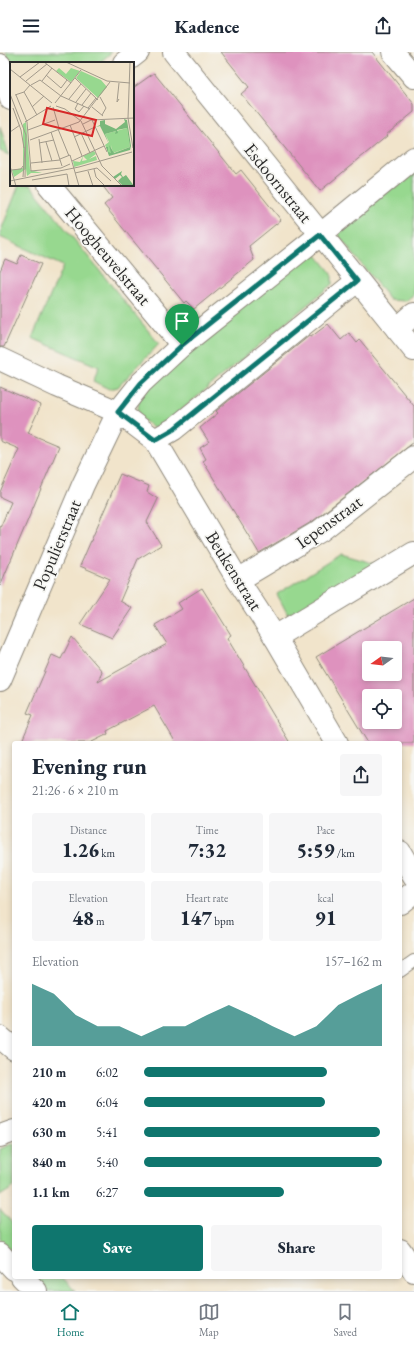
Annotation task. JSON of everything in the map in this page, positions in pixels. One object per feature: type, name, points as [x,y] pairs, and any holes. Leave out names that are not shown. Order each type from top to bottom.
[{"type":"street","points":[[125,62],[138,52]]},
{"type":"street","name":"Esdoornstraat","points":[[174,52],[414,350]]},
{"type":"street","points":[[393,52],[414,77]]},
{"type":"street","points":[[0,65],[10,96]]},
{"type":"street","name":"Populierstraat","points":[[0,680],[83,485],[118,412],[141,383],[182,345],[414,158]]},
{"type":"street","name":"Hoogheuvelstraat","points":[[50,186],[182,345]]},
{"type":"street","points":[[155,440],[174,429],[357,281]]},
{"type":"street","points":[[397,329],[414,314]]},
{"type":"street","name":"Beukenstraat","points":[[0,359],[57,386],[118,412],[155,440],[238,580],[275,637],[336,741]]},
{"type":"street","name":"Iepenstraat","points":[[238,580],[320,531],[414,457]]},
{"type":"street","points":[[275,637],[414,553]]},
{"type":"street","points":[[402,855],[414,876]]},
{"type":"street","points":[[402,901],[414,892]]},
{"type":"street","points":[[0,1038],[12,1047]]},
{"type":"street","points":[[0,1136],[12,1132]]},
{"type":"street","points":[[402,1253],[414,1272]]},
{"type":"street","points":[[0,1254],[12,1266]]},
{"type":"street","points":[[24,1279],[36,1291]]},
{"type":"lane","points":[[402,969],[414,961]]},
{"type":"green space","points":[[6,52],[112,52],[100,62],[10,62],[10,65]]},
{"type":"green space","points":[[0,126],[9,155],[0,151]]},
{"type":"green space","points":[[414,167],[414,294],[406,301],[390,300],[339,236],[342,226]]},
{"type":"green space","points":[[19,186],[31,186],[159,344],[118,387],[109,389],[93,381],[99,367],[32,338],[63,266],[0,237],[0,233]]},
{"type":"green space","points":[[316,254],[332,274],[332,284],[173,417],[168,428],[152,427],[141,418],[138,410],[139,399],[152,383],[305,255]]},
{"type":"green space","points":[[341,554],[376,564],[289,617],[277,594]]},
{"type":"green space","points":[[12,1144],[12,1188],[0,1196],[0,1149]]},
{"type":"green space","points":[[0,1209],[12,1223],[12,1253],[0,1238]]},
{"type":"green space","points":[[33,1279],[64,1279],[75,1291],[42,1291]]},
{"type":"building","points":[[221,52],[372,52],[414,104],[414,112],[320,191],[241,94],[249,87]]},
{"type":"building","points":[[154,73],[236,174],[241,170],[281,220],[249,246],[254,260],[194,309],[186,301],[184,303],[104,205],[112,198],[103,186],[134,186],[134,87]]},
{"type":"building","points":[[21,255],[41,264],[4,347],[0,347],[0,271],[5,259],[17,264]]},
{"type":"building","points":[[328,324],[341,340],[349,333],[357,343],[360,340],[414,406],[414,442],[313,521],[259,553],[203,461],[206,459],[200,448],[209,442],[200,428],[218,413],[216,411],[309,336],[311,337]]},
{"type":"building","points":[[0,387],[41,405],[28,433],[59,446],[0,586],[0,528],[11,502],[0,497],[0,492],[19,449],[0,441]]},
{"type":"building","points":[[120,474],[149,486],[147,492],[158,499],[147,522],[161,545],[138,559],[120,601],[132,608],[112,638],[80,624],[110,579],[80,566]]},
{"type":"building","points":[[202,588],[231,635],[227,638],[289,741],[175,741],[154,706],[107,731],[108,734],[94,741],[22,741],[33,715],[27,713],[52,655],[61,659],[72,637],[102,671],[98,682],[167,644],[155,625],[182,609],[178,603]]},
{"type":"building","points":[[414,598],[414,743],[402,743],[402,741],[367,741],[316,657]]},
{"type":"route","points":[[320,235],[357,281],[336,296],[174,429],[155,440],[118,412],[141,383],[182,345],[320,235]]}]
